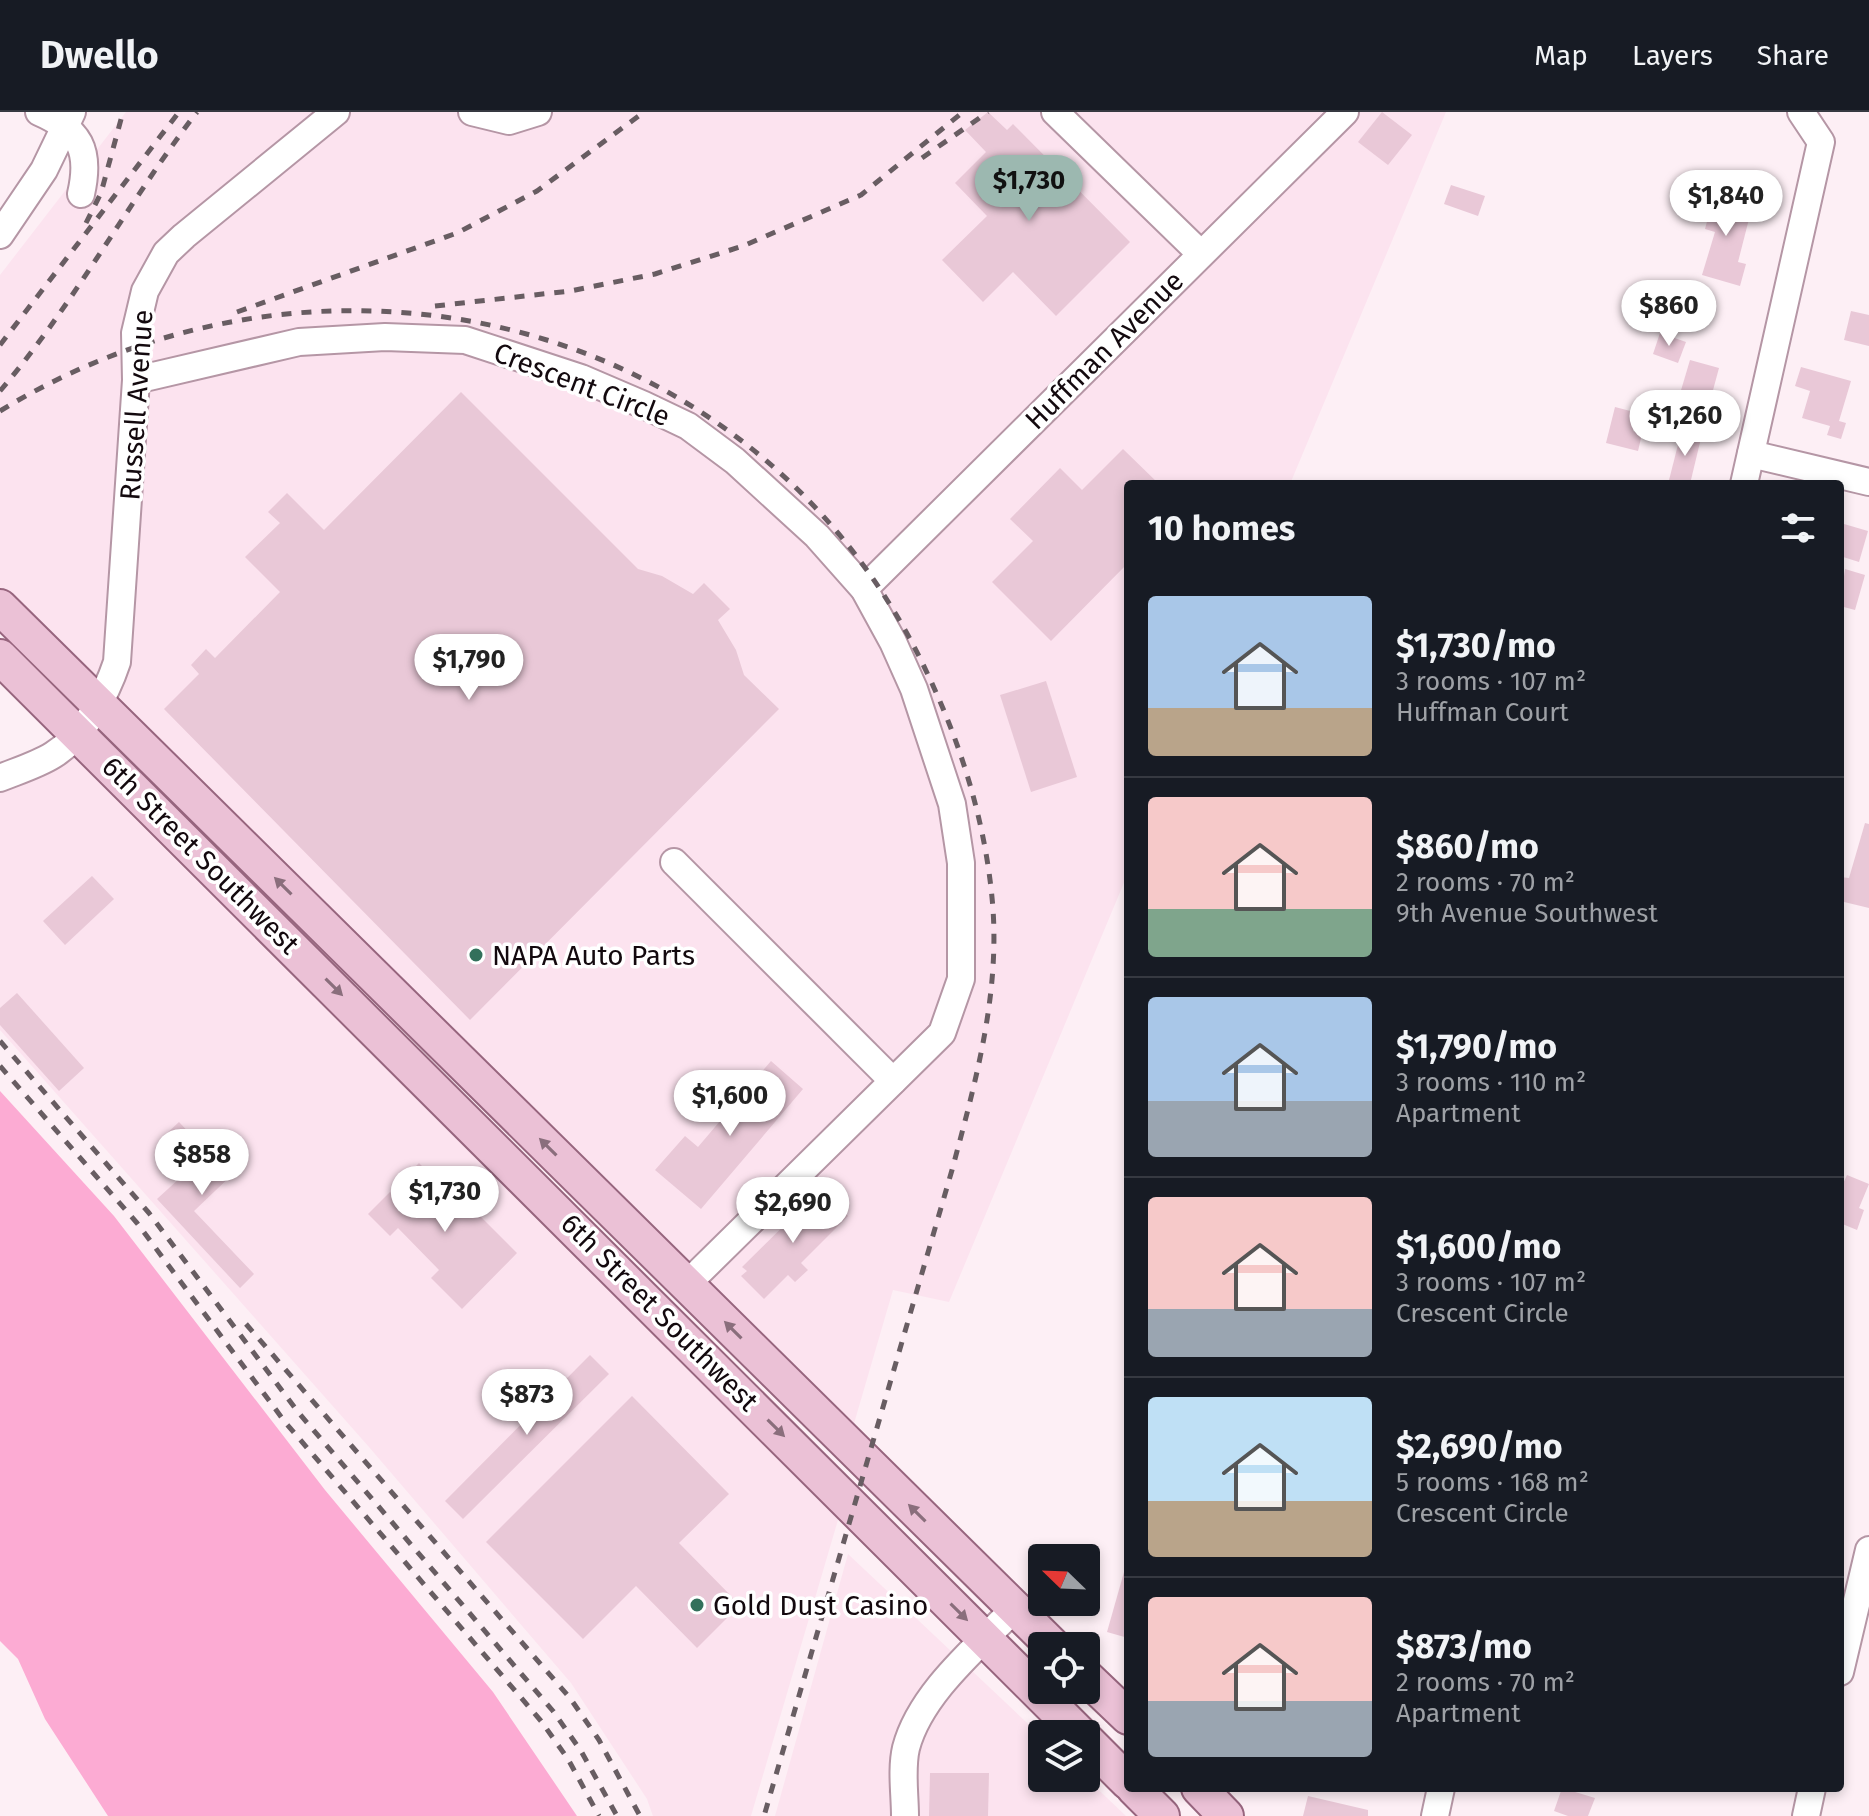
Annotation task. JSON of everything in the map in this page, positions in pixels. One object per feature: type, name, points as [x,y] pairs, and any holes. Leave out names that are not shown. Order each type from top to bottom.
[{"type":"main road","name":"6th Street Southwest","points":[[0,607],[1038,1632]]},
{"type":"main road","name":"6th Street Southwest","points":[[0,657],[1066,1720]]},
{"type":"main road","points":[[1100,1690],[1124,1713]]},
{"type":"main road","points":[[1100,1752],[1124,1774]]},
{"type":"main road","points":[[1141,1792],[1162,1816]]},
{"type":"main road","points":[[1203,1792],[1226,1816]]},
{"type":"street","points":[[39,112],[70,118]]},
{"type":"street","name":"Russell Avenue","points":[[0,778],[48,759],[78,733],[111,681],[121,640],[138,312],[155,270],[184,236],[336,112]]},
{"type":"street","points":[[472,112],[509,121],[538,112]]},
{"type":"street","points":[[1055,112],[1201,254]]},
{"type":"street","name":"Huffman Avenue","points":[[864,589],[1345,112]]},
{"type":"street","points":[[1745,480],[1821,142],[1801,112]]},
{"type":"street","points":[[70,118],[88,165],[81,194]]},
{"type":"street","points":[[0,235],[44,170],[70,118]]},
{"type":"street","name":"Crescent Circle","points":[[136,380],[299,342],[385,337],[465,340],[581,378],[688,426],[735,461],[796,516],[864,589],[893,642],[934,747],[952,804],[961,863],[961,979],[942,1033],[687,1284]]},
{"type":"street","points":[[1751,454],[1869,482]]},
{"type":"street","points":[[674,862],[893,1081]]},
{"type":"street","points":[[1844,1655],[1869,1550]]},
{"type":"street","points":[[905,1816],[905,1752],[913,1727],[933,1696],[1014,1609]]},
{"type":"street","points":[[1435,1816],[1440,1792]]},
{"type":"street","points":[[1806,1816],[1811,1792]]},
{"type":"shaded area","points":[[126,112],[1446,112],[1292,480],[1124,480],[1124,883],[949,1302],[893,1290],[848,1444],[0,607],[0,275]]},
{"type":"shaded area","points":[[78,733],[845,1496],[751,1816],[653,1816],[647,1799],[571,1683],[369,1447],[0,1030],[0,778]]},
{"type":"shaded area","points":[[0,1091],[114,1216],[325,1490],[493,1692],[577,1816],[108,1816],[45,1719],[18,1659],[0,1641]]},
{"type":"shaded area","points":[[848,1554],[1028,1724],[1028,1792],[1100,1791],[1126,1816],[775,1816]]},
{"type":"building","points":[[988,112],[1007,130],[1013,124],[1130,242],[1056,316],[1013,272],[983,302],[942,260],[987,216],[955,183],[986,152],[965,130]]},
{"type":"building","points":[[1382,112],[1412,135],[1388,165],[1358,142]]},
{"type":"building","points":[[1717,184],[1738,189],[1732,214],[1749,219],[1738,262],[1746,264],[1740,286],[1702,275],[1715,232],[1705,229]]},
{"type":"building","points":[[1451,185],[1485,196],[1478,216],[1444,204]]},
{"type":"building","points":[[1851,311],[1869,315],[1869,346],[1844,340]]},
{"type":"building","points":[[1660,333],[1686,342],[1678,363],[1653,354]]},
{"type":"building","points":[[1690,360],[1719,368],[1709,405],[1679,397]]},
{"type":"building","points":[[1801,367],[1851,381],[1839,421],[1846,423],[1841,439],[1827,435],[1830,426],[1802,418],[1810,391],[1795,386]]},
{"type":"building","points":[[461,392],[638,569],[662,576],[693,594],[704,583],[730,609],[718,620],[736,650],[744,675],[779,709],[470,1020],[164,709],[199,674],[191,665],[206,649],[215,658],[280,592],[245,557],[280,523],[268,512],[287,493],[324,530]]},
{"type":"building","points":[[1615,407],[1638,413],[1633,431],[1642,434],[1638,451],[1606,443]]},
{"type":"building","points":[[1682,429],[1702,434],[1691,480],[1669,480]]},
{"type":"building","points":[[1123,449],[1155,480],[1124,480],[1124,567],[1051,641],[992,582],[1033,541],[1010,519],[1060,468],[1082,490]]},
{"type":"building","points":[[1844,524],[1868,531],[1859,562],[1844,557]]},
{"type":"building","points":[[1845,569],[1865,575],[1855,610],[1844,607]]},
{"type":"building","points":[[1046,681],[1077,777],[1031,792],[1000,695]]},
{"type":"building","points":[[1865,823],[1869,824],[1869,908],[1844,902],[1844,877],[1849,878]]},
{"type":"building","points":[[92,876],[114,899],[65,945],[43,921]]},
{"type":"building","points":[[17,993],[84,1068],[59,1091],[0,1025],[0,1008]]},
{"type":"building","points":[[771,1061],[803,1089],[701,1209],[655,1170],[685,1136],[698,1147]]},
{"type":"building","points":[[179,1122],[195,1139],[202,1132],[237,1170],[194,1211],[254,1274],[240,1288],[157,1199],[192,1167],[163,1137]]},
{"type":"building","points":[[419,1163],[445,1190],[450,1186],[517,1253],[462,1309],[431,1278],[439,1270],[398,1228],[390,1236],[368,1214]]},
{"type":"building","points":[[1847,1175],[1869,1184],[1859,1208],[1864,1210],[1857,1230],[1844,1225],[1844,1181]]},
{"type":"building","points":[[825,1193],[848,1216],[801,1263],[808,1270],[795,1282],[788,1275],[764,1299],[741,1276],[747,1271],[742,1267],[815,1195],[819,1199]]},
{"type":"building","points":[[590,1355],[609,1374],[463,1519],[445,1501]]},
{"type":"building","points":[[632,1396],[729,1494],[679,1543],[740,1605],[697,1648],[636,1586],[583,1639],[486,1542]]},
{"type":"building","points":[[1124,1572],[1124,1637],[1107,1632]]},
{"type":"building","points":[[930,1773],[989,1773],[988,1816],[929,1816]]},
{"type":"building","points":[[1561,1792],[1575,1792],[1595,1798],[1588,1816],[1568,1816],[1554,1811]]},
{"type":"building","points":[[1308,1796],[1368,1810],[1368,1816],[1303,1816]]},
{"type":"railway","points":[[86,223],[101,193],[123,112]]},
{"type":"railway","points":[[0,345],[179,112]]},
{"type":"railway","points":[[0,391],[52,324],[197,112]]},
{"type":"railway","points":[[237,312],[457,233],[537,191],[644,112]]},
{"type":"railway","points":[[435,306],[570,291],[655,274],[743,246],[861,195],[963,112]]},
{"type":"railway","points":[[922,158],[988,112]]},
{"type":"railway","points":[[0,411],[128,350],[261,317],[395,312],[526,334],[650,382],[761,456],[855,554],[929,677],[963,761],[985,849],[994,943],[989,1008],[977,1073],[952,1170],[764,1816]]},
{"type":"railway","points":[[0,1041],[149,1213],[298,1412],[553,1711],[581,1751],[617,1816]]},
{"type":"railway","points":[[0,1066],[137,1223],[285,1422],[541,1721],[568,1759],[599,1816]]},
{"type":"railway","points":[[246,1324],[570,1698],[599,1740],[640,1816]]},
{"type":"place","name":"NAPA Auto Parts","points":[[476,955]]},
{"type":"place","name":"Gold Dust Casino","points":[[697,1605]]}]
